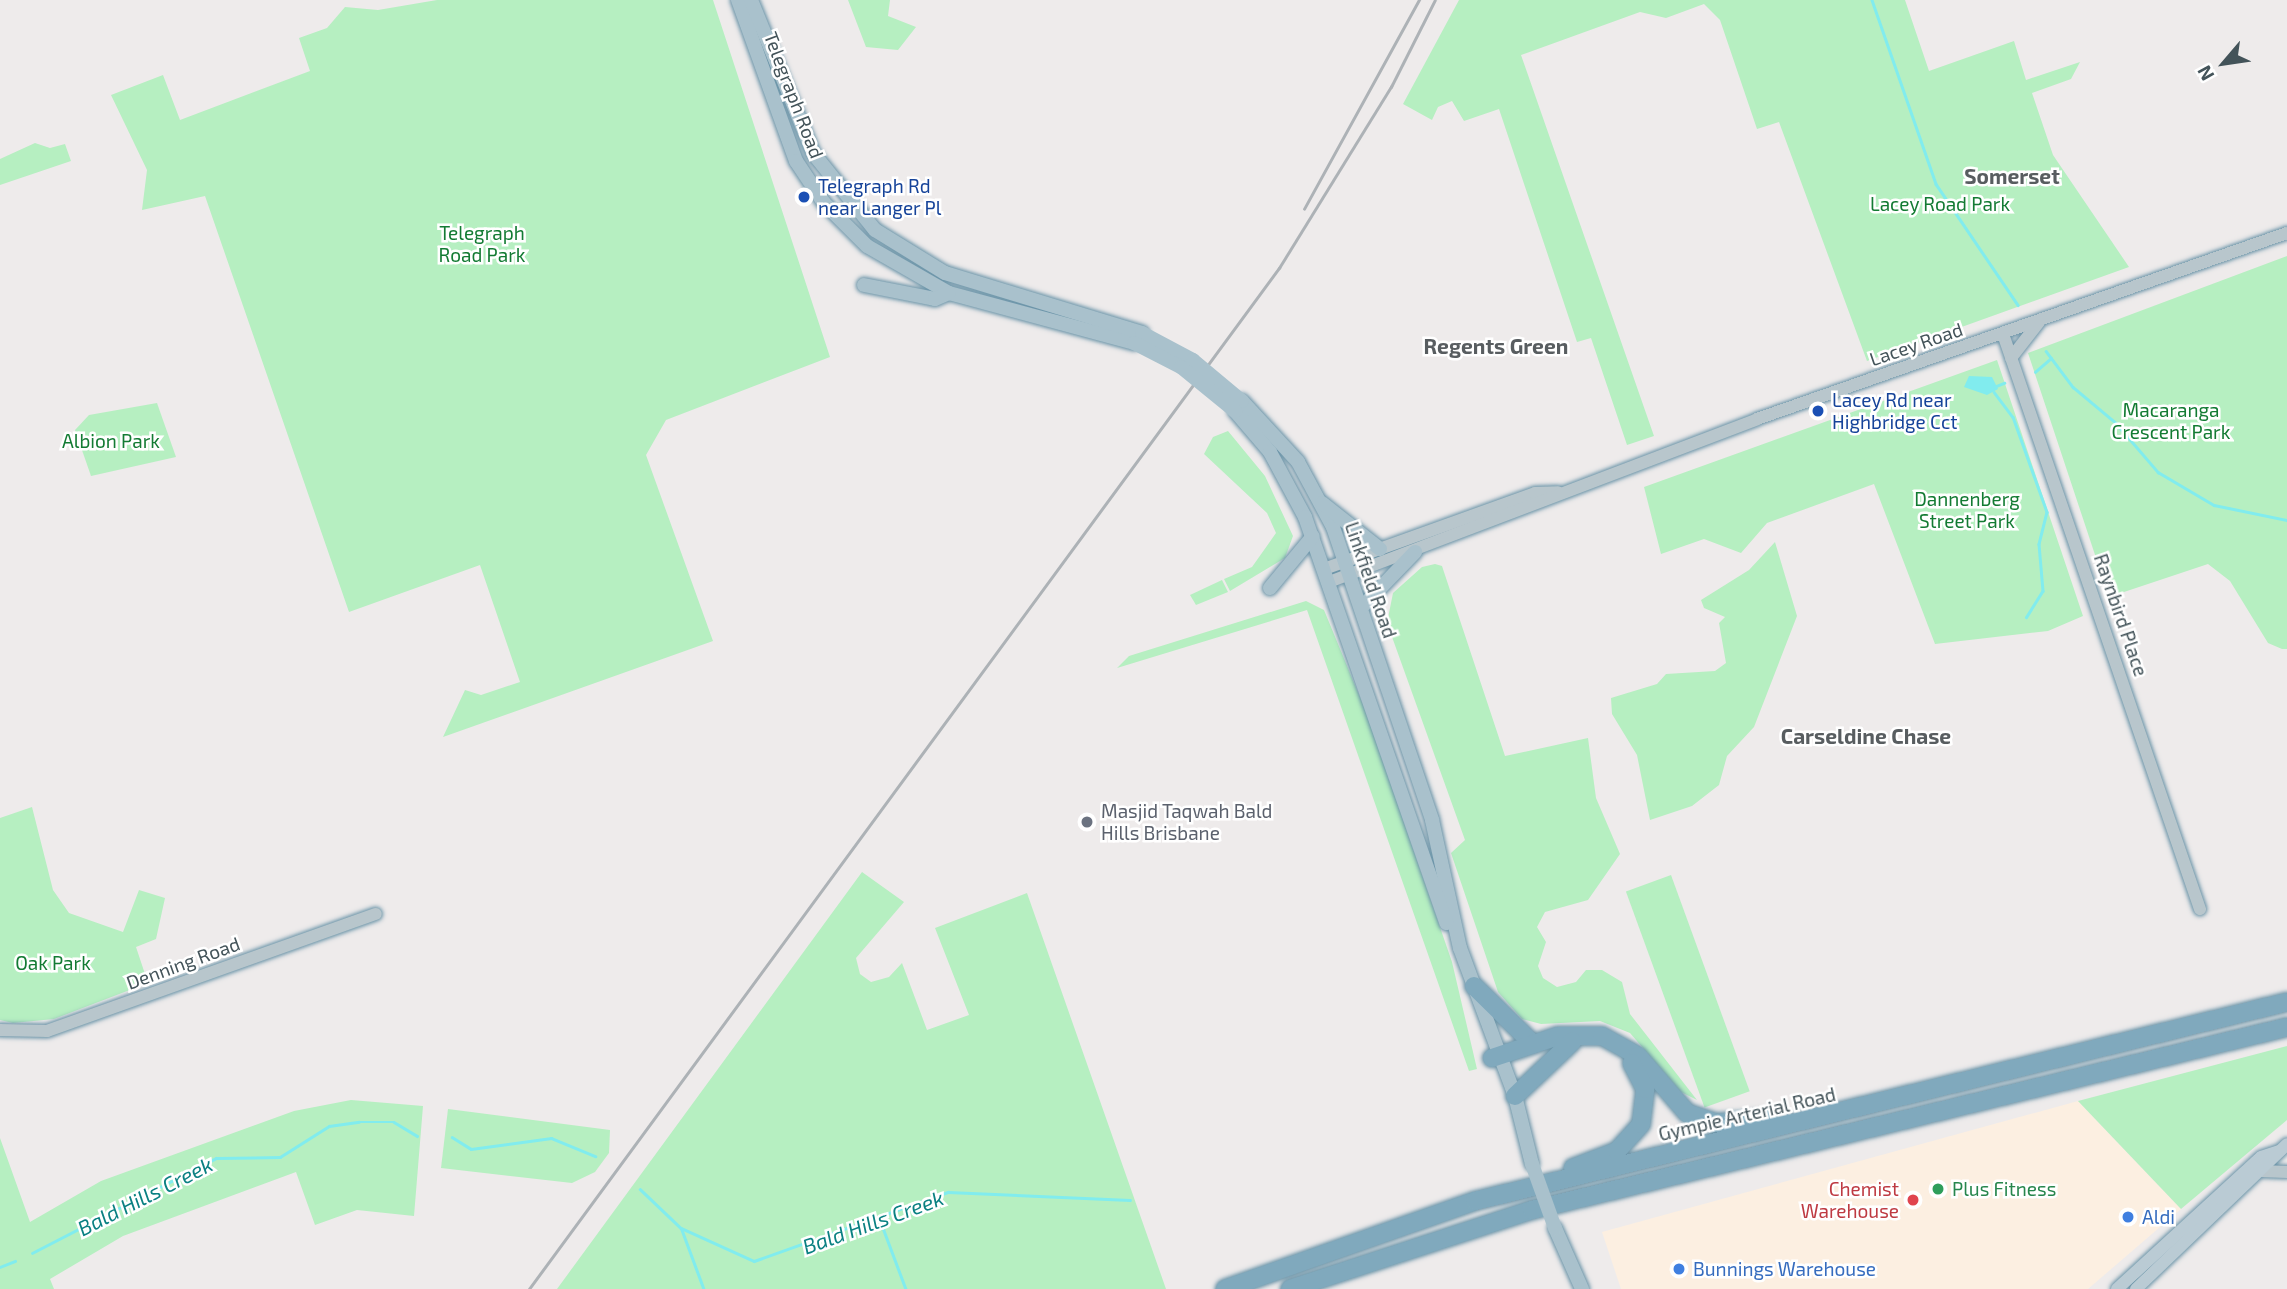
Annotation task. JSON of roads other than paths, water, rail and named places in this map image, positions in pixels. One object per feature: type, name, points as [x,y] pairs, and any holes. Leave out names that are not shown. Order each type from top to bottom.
[{"type":"highway","points":[[1474,986],[1533,1044]]},
{"type":"highway","name":"Gympie Arterial Road","points":[[1224,1289],[1395,1227],[1560,1180],[2287,1002]]},
{"type":"highway","points":[[1290,1289],[1532,1210],[2287,1027]]},
{"type":"highway","points":[[1498,1061],[1533,1044],[1573,1034],[1616,1041],[1639,1056],[1675,1104],[1708,1121],[1744,1123],[1808,1111],[1831,1115]]},
{"type":"highway","points":[[1515,1096],[1572,1042]]},
{"type":"highway","points":[[1498,1061],[1572,1042],[1600,1045],[1629,1059],[1646,1102],[1629,1141],[1577,1164],[1560,1180]]},
{"type":"main road","name":"Telegraph Road","points":[[738,0],[796,160],[835,216],[883,259]]},
{"type":"main road","name":"Telegraph Road","points":[[751,0],[821,167],[851,207],[893,245]]},
{"type":"main road","name":"Linkfield Road","points":[[893,245],[952,275],[1138,338],[1239,406],[1291,453],[1322,503],[1361,608],[1436,832],[1455,932],[1573,1289]]},
{"type":"main road","name":"Linkfield Road","points":[[883,259],[949,293],[1138,338]]},
{"type":"main road","points":[[864,285],[935,299],[949,293]]},
{"type":"main road","name":"Linkfield Road","points":[[1239,406],[1280,467],[1313,536],[1498,1061],[1515,1096],[1532,1164]]},
{"type":"main road","points":[[1322,503],[1380,549]]},
{"type":"main road","points":[[1270,588],[1313,536]]},
{"type":"main road","points":[[1361,608],[1415,552]]},
{"type":"main road","points":[[2136,1289],[2285,1150]]},
{"type":"main road","points":[[2117,1289],[2261,1157],[2285,1150]]},
{"type":"main road","name":"Linkfield Road","points":[[1555,1228],[1582,1289]]},
{"type":"street","name":"Lacey Road","points":[[1347,568],[1380,549],[1535,493],[1558,492],[2287,233]]},
{"type":"street","points":[[2011,358],[2039,322]]},
{"type":"street","name":"Raynbird Place","points":[[2003,334],[2200,909]]},
{"type":"street","name":"Lacey Road","points":[[1326,575],[1415,552],[1540,506],[1558,492]]},
{"type":"street","name":"Denning Road","points":[[0,1030],[47,1031],[376,914]]},
{"type":"street","points":[[2261,1171],[2287,1172]]},
{"type":"water","points":[[1969,376],[1992,377],[1998,389],[1987,395],[1964,387]]},
{"type":"waterway","points":[[1872,0],[1936,184],[2018,305]]},
{"type":"waterway","points":[[2046,351],[2073,387],[2116,423],[2158,472],[2214,505],[2287,520]]},
{"type":"waterway","points":[[2035,372],[2051,358]]},
{"type":"waterway","points":[[1994,387],[2004,383]]},
{"type":"waterway","points":[[1994,392],[2013,417],[2047,512],[2039,544],[2043,591],[2027,617]]},
{"type":"waterway","name":"Bald Hills Creek","points":[[32,1253],[216,1158],[280,1157],[329,1126],[359,1122],[394,1122],[417,1136]]},
{"type":"waterway","name":"Bald Hills Creek","points":[[452,1137],[471,1149],[551,1138],[595,1156]]},
{"type":"waterway","name":"Bald Hills Creek","points":[[640,1189],[681,1228],[754,1261],[948,1192],[1130,1200]]},
{"type":"waterway","points":[[880,1220],[906,1289]]},
{"type":"waterway","points":[[682,1230],[704,1289]]},
{"type":"waterway","name":"Bald Hills Creek","points":[[0,1267],[15,1261]]},
{"type":"railway","points":[[1304,209],[1419,0]]},
{"type":"railway","points":[[529,1289],[1279,268],[1391,87],[1435,0]]},
{"type":"place","name":"Telegraph Rd near Langer Pl","points":[[804,197]]},
{"type":"place","name":"Lacey Rd near Highbridge Cct","points":[[1818,411]]},
{"type":"place","name":"Masjid Taqwah Bald Hills Brisbane","points":[[1087,822]]},
{"type":"place","name":"Plus Fitness","points":[[1938,1189]]},
{"type":"place","name":"Chemist Warehouse","points":[[1913,1200]]},
{"type":"place","name":"Aldi","points":[[2128,1217]]},
{"type":"place","name":"Bunnings Warehouse","points":[[1679,1269]]},
{"type":"district","name":"Somerset","points":[[2012,176]]},
{"type":"district","name":"Regents Green","points":[[1496,346]]},
{"type":"district","name":"Carseldine Chase","points":[[1866,736]]},
{"type":"park label","name":"Lacey Road Park","points":[[1940,204]]},
{"type":"park label","name":"Telegraph Road Park","points":[[482,244]]},
{"type":"park label","name":"Macaranga Crescent Park","points":[[2171,421]]},
{"type":"park label","name":"Albion Park","points":[[111,441]]},
{"type":"park label","name":"Dannenberg Street Park","points":[[1967,510]]},
{"type":"park label","name":"Oak Park","points":[[53,963]]}]
